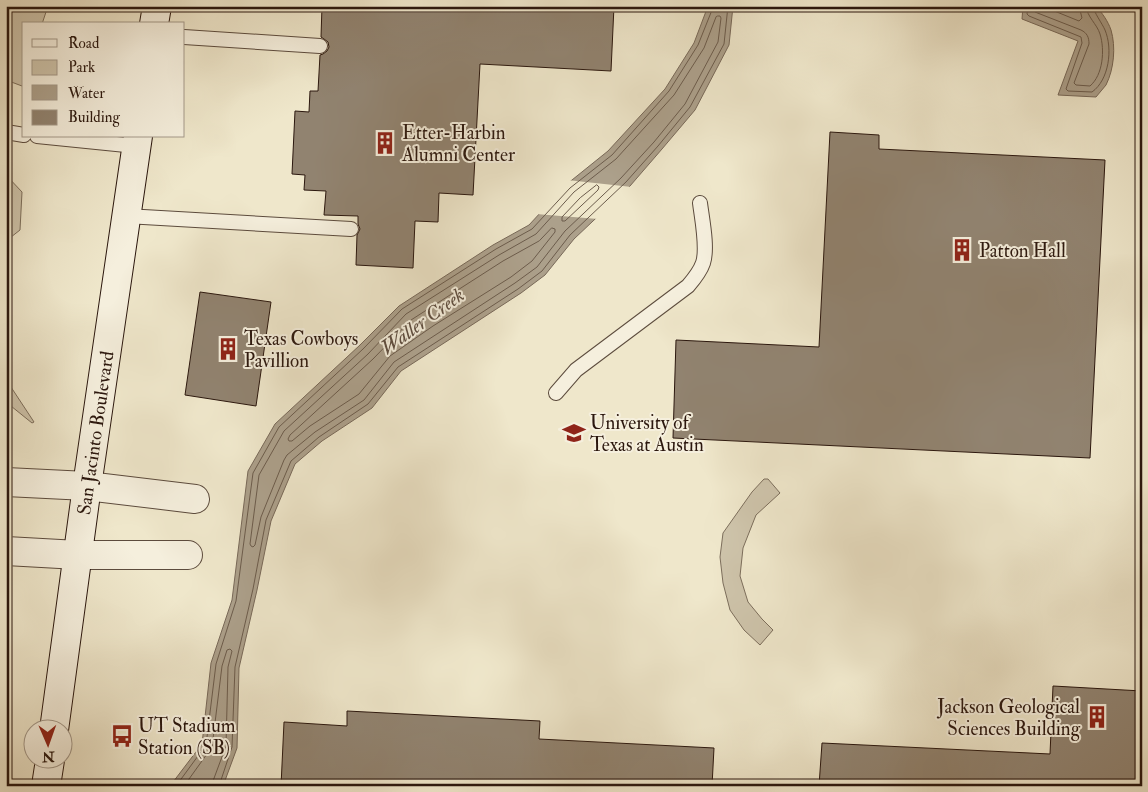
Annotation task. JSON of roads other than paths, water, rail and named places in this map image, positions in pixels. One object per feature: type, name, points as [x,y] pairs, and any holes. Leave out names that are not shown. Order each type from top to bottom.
[{"type":"street","name":"San Jacinto Boulevard","points":[[55,720],[137,141]]},
{"type":"street","points":[[6,482],[87,486],[195,499]]},
{"type":"street","points":[[6,551],[78,555],[188,555]]},
{"type":"street","points":[[46,786],[48,770]]},
{"type":"lane","points":[[185,37],[320,46]]},
{"type":"lane","points":[[6,132],[22,134]]},
{"type":"lane","points":[[77,138],[137,141]]},
{"type":"lane","points":[[556,393],[576,370],[688,286],[698,273],[704,261],[700,203]]},
{"type":"lane","points":[[126,216],[351,228]]},
{"type":"water","name":"Waller Creek","points":[[708,6],[733,6],[729,45],[695,110],[630,186],[574,239],[545,275],[521,293],[401,371],[372,408],[322,441],[295,464],[271,521],[239,668],[237,748],[223,786],[170,786],[202,744],[211,663],[232,600],[248,471],[275,424],[399,306],[493,245],[529,225],[567,184],[608,151],[665,89],[694,43]]},
{"type":"water","points":[[1023,6],[1096,6],[1107,20],[1111,30],[1114,51],[1109,79],[1096,97],[1058,95],[1078,41],[1022,19]]},
{"type":"place","name":"Etter-Harbin Alumni Center","points":[[385,143]]},
{"type":"place","name":"Patton Hall","points":[[962,250]]},
{"type":"place","name":"Texas Cowboys Pavillion","points":[[228,349]]},
{"type":"place","name":"University of Texas at Austin","points":[[574,433]]},
{"type":"place","name":"Jackson Geological Sciences Building","points":[[1097,717]]},
{"type":"place","name":"UT Stadium Station (SB)","points":[[122,736]]}]
